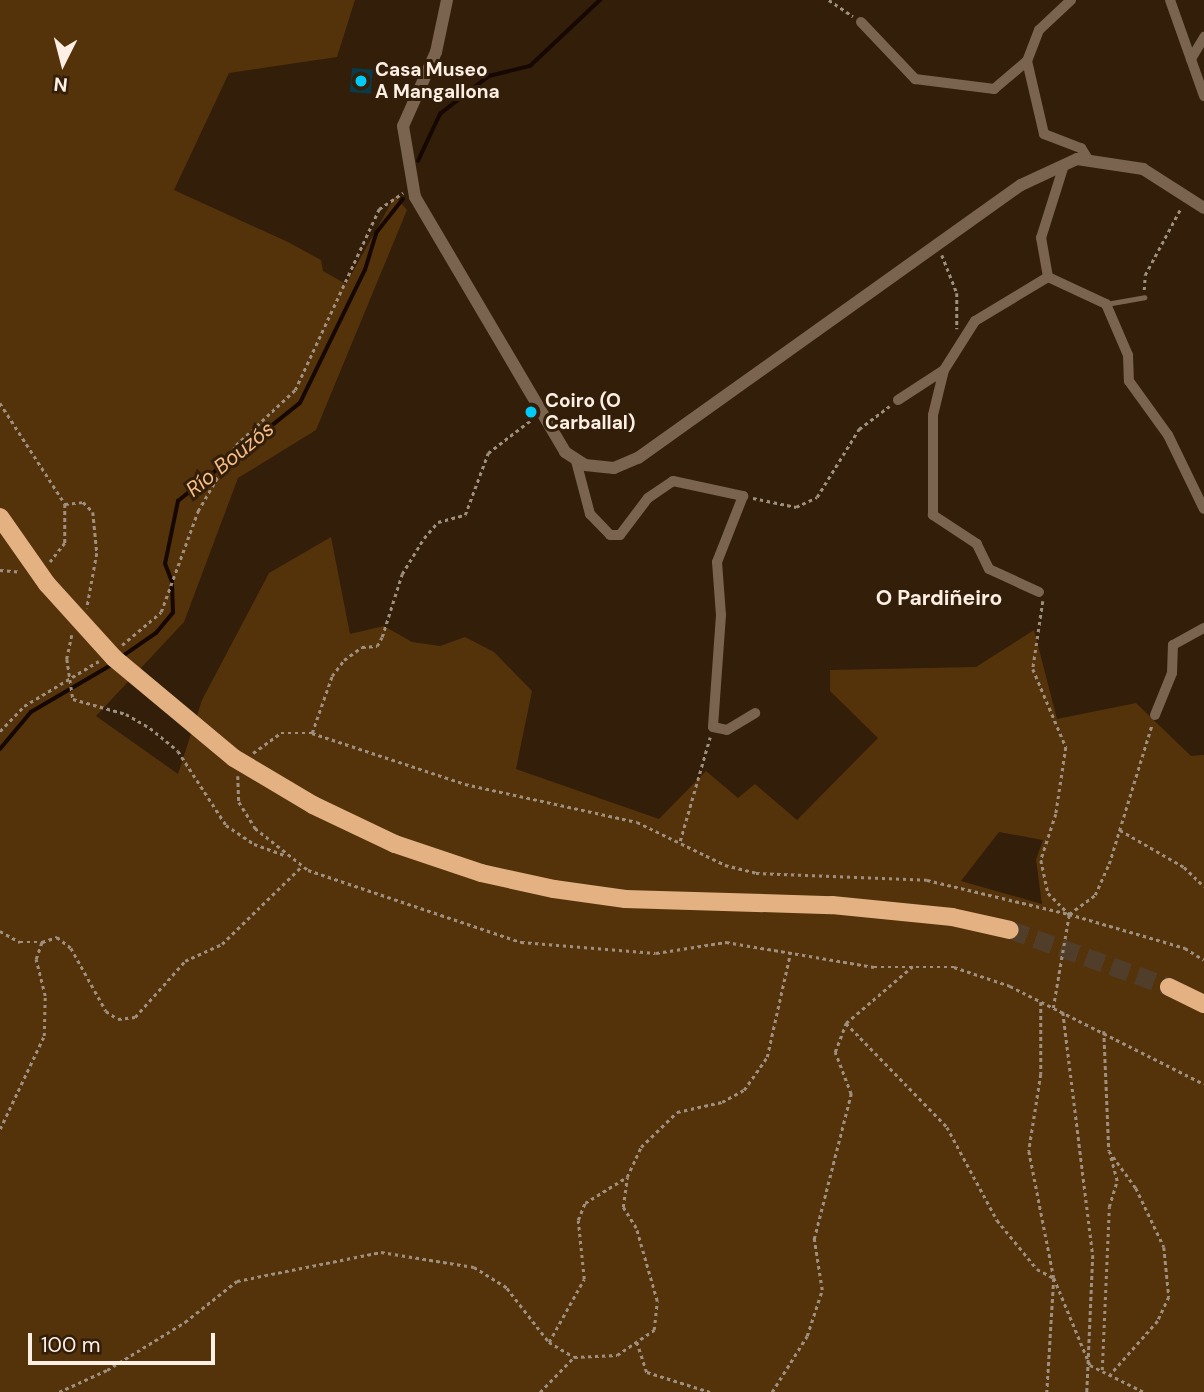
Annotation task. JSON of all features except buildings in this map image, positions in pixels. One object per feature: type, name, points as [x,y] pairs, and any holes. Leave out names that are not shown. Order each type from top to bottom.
[{"type":"highway","points":[[0,517],[47,584],[114,658],[234,758],[313,805],[396,844],[481,873],[554,889],[625,899],[832,905],[952,918],[1010,930]]},
{"type":"highway","points":[[1169,987],[1204,1004]]},
{"type":"street","points":[[447,0],[436,51],[403,126],[413,190],[542,412],[576,461],[590,514],[610,535],[620,534],[648,498],[673,481],[743,496],[717,562],[721,615],[713,727],[727,730],[755,713]]},
{"type":"street","points":[[861,22],[915,79],[994,89],[1027,61],[1039,30],[1071,0]]},
{"type":"street","points":[[1170,0],[1204,96]]},
{"type":"street","points":[[1191,59],[1204,37]]},
{"type":"street","points":[[1027,61],[1044,134],[1081,148],[1089,161]]},
{"type":"street","points":[[576,461],[614,468],[638,458],[1021,185],[1065,164],[1089,161],[1143,169],[1204,208]]},
{"type":"street","points":[[1048,277],[1041,238],[1065,164]]},
{"type":"street","points":[[1048,277],[1107,304],[1128,355],[1129,381],[1168,435],[1204,509]]},
{"type":"street","points":[[1039,592],[989,569],[977,544],[933,516],[933,415],[944,370],[975,321],[1048,277]]},
{"type":"street","points":[[898,400],[944,370]]},
{"type":"street","points":[[1155,715],[1172,673],[1173,645],[1204,628]]},
{"type":"lane","points":[[1107,304],[1144,297]]},
{"type":"path","points":[[830,0],[861,22]]},
{"type":"path","points":[[120,647],[161,611],[198,511],[236,445],[281,406],[306,372],[379,209],[413,190]]},
{"type":"path","points":[[1144,297],[1145,275],[1187,197]]},
{"type":"path","points":[[944,259],[957,293],[957,349]]},
{"type":"path","points":[[743,496],[796,507],[817,496],[859,429],[898,400]]},
{"type":"path","points":[[0,403],[65,503],[65,542],[40,567]]},
{"type":"path","points":[[312,733],[332,676],[344,660],[362,647],[377,646],[402,574],[424,538],[438,522],[465,514],[488,453],[542,412]]},
{"type":"path","points":[[65,503],[83,502],[93,512],[97,530],[93,583],[83,614]]},
{"type":"path","points":[[0,570],[29,572]]},
{"type":"path","points":[[1039,592],[1044,598],[1032,669],[1066,747],[1056,814],[1041,860],[1048,893],[1069,914]]},
{"type":"path","points":[[78,625],[67,645],[68,679],[73,699],[126,714],[178,751],[226,825],[254,844],[287,855]]},
{"type":"path","points":[[0,731],[24,706],[101,659]]},
{"type":"path","points":[[1053,1008],[1069,914],[1095,895],[1120,830],[1155,715]]},
{"type":"path","points":[[680,841],[713,727]]},
{"type":"path","points":[[248,759],[281,733],[312,733],[465,785],[637,822],[725,865],[756,873],[926,880],[1069,914],[1185,948],[1204,960]]},
{"type":"path","points":[[243,769],[237,779],[239,802],[255,828],[302,866],[521,942],[656,953],[726,942],[874,967],[954,967],[1104,1031],[1204,1084]]},
{"type":"path","points":[[1120,830],[1184,867],[1204,886]]},
{"type":"path","points":[[0,931],[20,942],[42,942],[57,937],[71,948],[106,1011],[118,1019],[135,1017],[184,961],[222,944],[302,866]]},
{"type":"path","points":[[0,1129],[44,1036],[45,996],[36,959],[42,942]]},
{"type":"path","points":[[59,1392],[162,1335],[237,1280],[382,1252],[474,1267],[507,1288],[549,1342],[574,1357],[617,1355],[654,1330],[657,1301],[636,1228],[623,1207],[627,1177],[641,1147],[677,1112],[722,1102],[744,1090],[767,1057],[790,954]]},
{"type":"path","points":[[772,1392],[807,1336],[822,1290],[814,1239],[851,1094],[835,1052],[846,1023],[913,966]]},
{"type":"path","points":[[1041,1002],[1041,1074],[1029,1151],[1054,1278],[1090,1365],[1144,1392]]},
{"type":"path","points":[[1063,1012],[1093,1255],[1087,1392]]},
{"type":"path","points":[[846,1023],[947,1127],[997,1220],[1037,1269],[1054,1278]]},
{"type":"path","points":[[1102,1370],[1109,1208],[1117,1181],[1109,1151],[1104,1031]]},
{"type":"path","points":[[1109,1151],[1136,1188],[1164,1247],[1169,1297],[1158,1321],[1111,1374]]},
{"type":"path","points":[[549,1342],[584,1279],[578,1220],[585,1203],[627,1177]]},
{"type":"path","points":[[1047,1392],[1054,1278]]},
{"type":"path","points":[[637,1342],[647,1372],[710,1392]]},
{"type":"path","points":[[540,1392],[574,1357]]},
{"type":"shaded area","points":[[0,0],[355,0],[337,57],[229,73],[174,190],[321,260],[323,271],[346,284],[395,196],[407,210],[316,430],[238,478],[184,622],[96,716],[178,774],[202,700],[269,573],[331,537],[350,634],[384,626],[412,642],[440,646],[465,637],[494,652],[532,691],[516,769],[659,819],[706,771],[738,798],[755,784],[797,820],[878,738],[830,691],[830,670],[976,667],[1034,630],[1057,719],[1136,703],[1191,756],[1204,755],[1204,1392],[0,1392]],"holes":[[[999,832],[1043,840],[1036,860],[1042,904],[961,881]]]},
{"type":"waterway","name":"Río Bouzós","points":[[418,161],[440,114],[489,76],[530,66],[600,0]]},
{"type":"waterway","name":"Río Bouzós","points":[[120,658],[156,633],[173,613],[172,582],[165,564],[178,501],[300,403],[365,270],[376,233],[403,199]]},
{"type":"waterway","name":"Río Bouzós","points":[[0,749],[31,712],[111,665]]},
{"type":"tunnel","points":[[1010,930],[1169,987]]},
{"type":"place","name":"Casa Museo A Mangallona","points":[[361,81]]},
{"type":"place","name":"Coiro (O Carballal)","points":[[531,412]]},
{"type":"district","name":"O Pardiñeiro","points":[[939,598]]}]
